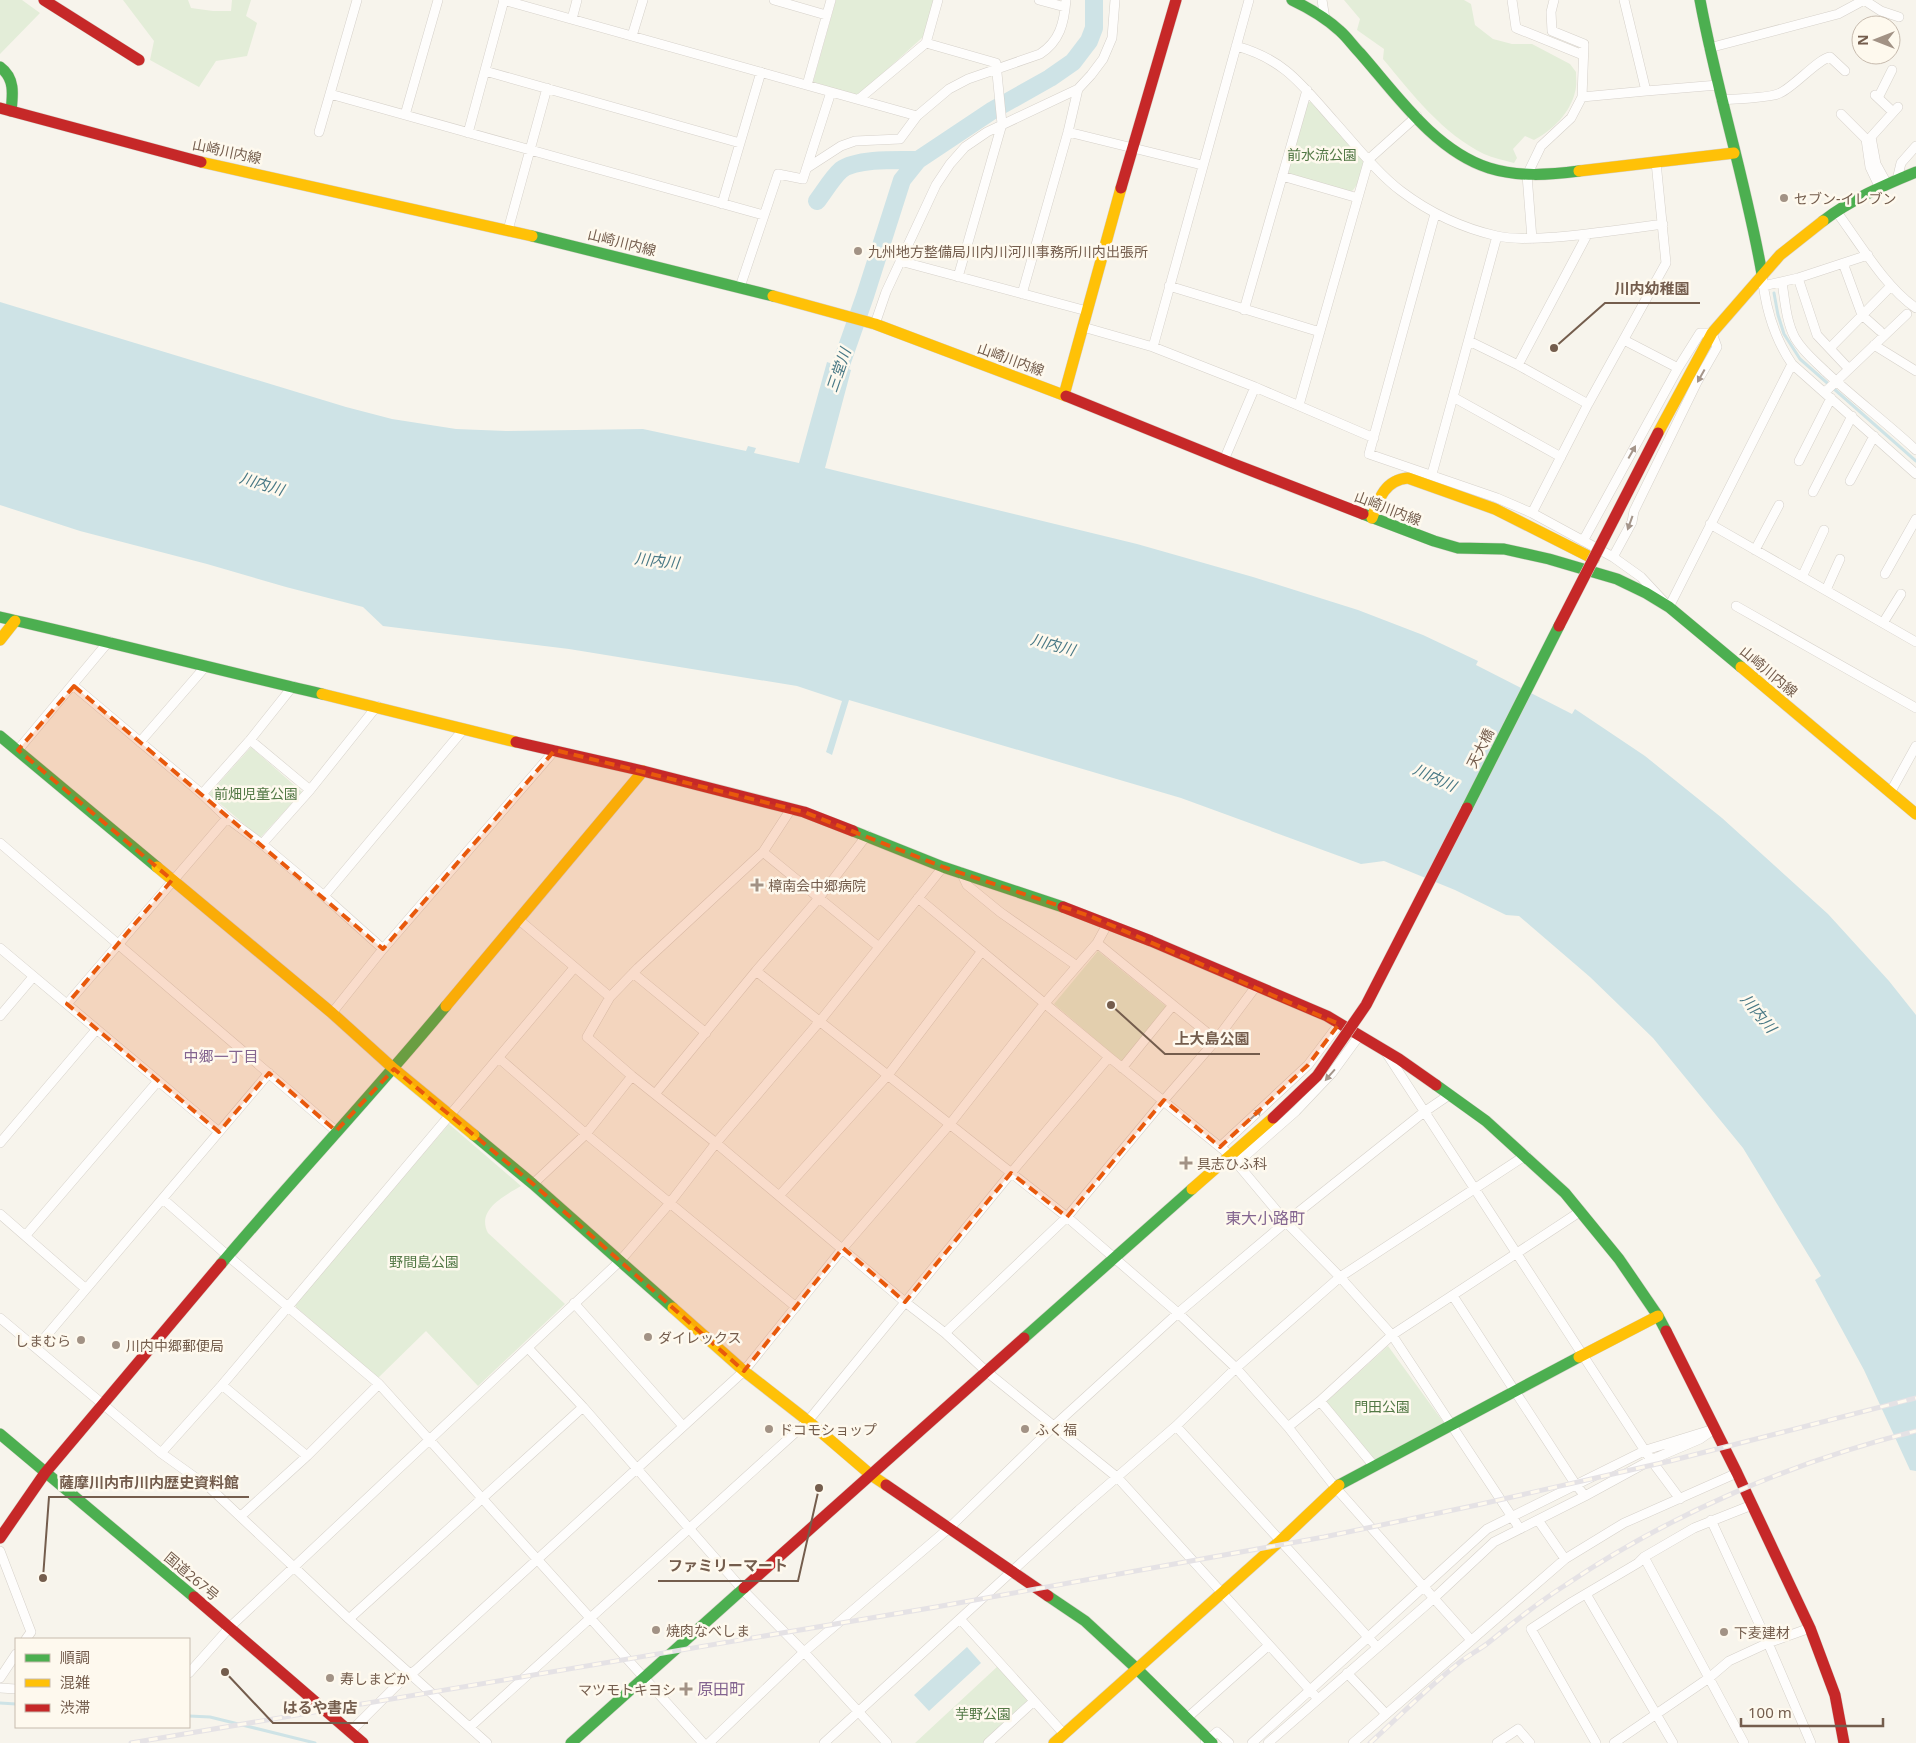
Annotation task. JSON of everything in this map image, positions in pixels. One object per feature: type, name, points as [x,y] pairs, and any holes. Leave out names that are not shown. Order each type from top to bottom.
[{"type":"main road","points":[[44,0],[139,60]]},
{"type":"main road","points":[[1064,395],[1133,146],[1176,0]]},
{"type":"main road","points":[[1292,0],[1325,19],[1340,31],[1432,134],[1469,160],[1487,168],[1506,173],[1527,175],[1554,174],[1734,153]]},
{"type":"main road","points":[[1700,0],[1721,100],[1756,239],[1762,280]]},
{"type":"main road","name":"山崎川内線","points":[[0,66],[11,76],[13,89],[6,110],[170,155],[508,230],[740,287],[875,324],[1064,395],[1224,460],[1447,546],[1466,549],[1504,549],[1530,554],[1617,579],[1669,607],[1916,814]]},
{"type":"main road","name":"天大橋","points":[[571,1743],[1114,1258],[1234,1159],[1317,1076],[1354,1026],[1366,1005],[1658,433],[1712,333],[1762,280],[1780,256],[1836,211],[1916,172]]},
{"type":"main road","points":[[1372,518],[1384,489],[1389,483],[1401,478],[1416,480],[1495,509],[1594,559]]},
{"type":"main road","points":[[0,617],[110,641],[205,667],[377,706],[463,730],[644,771],[804,812],[868,835],[943,867],[1108,923],[1327,1016],[1386,1052],[1486,1121],[1526,1156],[1581,1211],[1619,1259],[1658,1316],[1737,1473],[1810,1628],[1835,1695],[1844,1743]]},
{"type":"main road","points":[[0,640],[15,621]]},
{"type":"main road","points":[[0,736],[332,1013],[394,1069],[533,1184],[744,1371],[808,1420],[871,1475],[1085,1621],[1137,1668],[1208,1742]]},
{"type":"main road","points":[[0,1538],[45,1473],[228,1256],[336,1131],[394,1069],[644,771]]},
{"type":"main road","points":[[1054,1743],[1280,1541],[1335,1487],[1658,1316]]},
{"type":"main road","name":"国道267号","points":[[0,1434],[230,1627],[363,1743]]},
{"type":"street","points":[[320,132],[356,0]]},
{"type":"street","points":[[405,115],[438,0]]},
{"type":"street","points":[[468,133],[503,0],[917,116]]},
{"type":"street","points":[[572,19],[577,0]]},
{"type":"street","points":[[632,36],[643,0]]},
{"type":"street","points":[[774,0],[826,15]]},
{"type":"street","points":[[807,85],[831,0]]},
{"type":"street","points":[[859,99],[926,43],[938,0]]},
{"type":"street","points":[[807,168],[841,146],[855,141],[900,139],[917,116],[948,89],[968,79],[996,72],[1040,54],[1060,33],[1065,4],[1039,0]]},
{"type":"street","points":[[875,324],[886,292],[900,261],[936,185],[950,164],[965,147],[1001,120],[1078,89],[1099,64],[1112,38],[1115,0]]},
{"type":"street","points":[[1153,347],[1249,0]]},
{"type":"street","points":[[1322,0],[1325,19]]},
{"type":"street","points":[[1512,0],[1516,28],[1583,55]]},
{"type":"street","points":[[1532,239],[1527,175],[1541,146],[1571,118],[1582,97],[1584,44],[1552,31],[1551,12],[1554,0]]},
{"type":"street","points":[[1624,0],[1646,91]]},
{"type":"street","points":[[1709,48],[1838,14],[1854,2],[1864,0],[1881,11],[1893,15]]},
{"type":"street","points":[[926,43],[996,63],[1001,120],[958,276]]},
{"type":"street","points":[[1236,46],[1250,49],[1276,63],[1294,76],[1369,159],[1400,190],[1435,214],[1497,236],[1532,239],[1587,235],[1662,224]]},
{"type":"street","points":[[1721,100],[1778,94],[1804,76],[1824,58],[1830,57],[1845,71]]},
{"type":"street","points":[[1888,184],[1876,164],[1871,137],[1896,109],[1876,96],[1892,70]]},
{"type":"street","points":[[485,71],[740,142]]},
{"type":"street","points":[[722,204],[761,72]]},
{"type":"street","points":[[1582,97],[1718,85]]},
{"type":"street","points":[[508,230],[547,88]]},
{"type":"street","points":[[1022,294],[1068,132],[1078,89]]},
{"type":"street","points":[[1244,310],[1306,90]]},
{"type":"street","points":[[740,287],[778,174],[803,179],[831,92]]},
{"type":"street","points":[[330,94],[763,215]]},
{"type":"street","points":[[1841,114],[1866,139],[1870,167],[1888,184]]},
{"type":"street","points":[[1299,406],[1369,159],[1417,116]]},
{"type":"street","points":[[1068,132],[1133,146],[1202,165]]},
{"type":"street","points":[[1888,184],[1901,163],[1916,146]]},
{"type":"street","points":[[1532,513],[1588,404],[1666,263],[1656,162]]},
{"type":"street","points":[[1282,176],[1358,198]]},
{"type":"street","points":[[1836,211],[1891,286],[1902,298],[1916,308]]},
{"type":"street","points":[[1435,214],[1369,454],[1432,474],[1532,513],[1613,557],[1641,577],[1669,607],[1792,364]]},
{"type":"street","points":[[1518,365],[1587,235]]},
{"type":"street","points":[[1432,474],[1497,236]]},
{"type":"street","points":[[1868,255],[1782,282],[1762,280],[1764,301],[1780,346],[1792,364],[1916,474]]},
{"type":"street","points":[[900,261],[1087,311]]},
{"type":"street","points":[[1843,263],[1862,315],[1880,331]]},
{"type":"street","points":[[1798,278],[1817,335],[1849,369]]},
{"type":"street","points":[[1782,282],[1787,318],[1794,337],[1803,351],[1836,382],[1916,450]]},
{"type":"street","points":[[1169,286],[1320,332]]},
{"type":"street","points":[[1830,348],[1891,286]]},
{"type":"street","points":[[1799,461],[1828,395],[1836,382],[1907,314]]},
{"type":"street","points":[[1083,326],[1153,347],[1255,387],[1374,438]]},
{"type":"street","points":[[1583,540],[1678,368],[1700,333],[1712,333],[1717,347],[1664,450],[1634,511],[1632,522],[1613,557]]},
{"type":"street","points":[[1624,340],[1678,368]]},
{"type":"street","points":[[1469,341],[1518,365],[1588,404]]},
{"type":"street","points":[[1874,345],[1916,371]]},
{"type":"street","points":[[1224,460],[1255,387]]},
{"type":"street","points":[[1453,397],[1561,456]]},
{"type":"street","points":[[1813,492],[1852,416]]},
{"type":"street","points":[[1850,481],[1874,436]]},
{"type":"street","points":[[1755,550],[1779,504]]},
{"type":"street","points":[[1885,574],[1916,520]]},
{"type":"street","points":[[1710,524],[1916,642]]},
{"type":"street","points":[[1802,577],[1824,530]]},
{"type":"street","points":[[1826,590],[1840,559]]},
{"type":"street","points":[[1883,623],[1901,594]]},
{"type":"street","points":[[1736,606],[1916,708]]},
{"type":"street","points":[[18,750],[74,686],[110,641]]},
{"type":"street","points":[[140,742],[205,667]]},
{"type":"street","points":[[74,686],[202,794],[227,818],[262,844],[324,896],[383,949]]},
{"type":"street","points":[[202,794],[250,740],[292,686]]},
{"type":"street","points":[[262,844],[310,790],[377,706]]},
{"type":"street","points":[[324,896],[463,730]]},
{"type":"street","points":[[250,740],[310,790]]},
{"type":"street","points":[[1890,793],[1916,746]]},
{"type":"street","points":[[332,1013],[383,949],[555,750]]},
{"type":"street","points":[[791,809],[763,852],[633,973],[610,997],[587,1037],[843,1248],[905,1302],[945,1333],[987,1372],[1055,1425],[1118,1478],[1318,1699]]},
{"type":"street","points":[[67,1004],[227,818]]},
{"type":"street","points":[[655,1094],[819,898],[868,835]]},
{"type":"street","points":[[0,843],[336,1131]]},
{"type":"street","points":[[763,852],[879,947]]},
{"type":"street","points":[[190,1672],[230,1627],[620,1261],[820,1022],[943,867]]},
{"type":"street","points":[[961,872],[967,885],[1000,912],[1077,966]]},
{"type":"street","points":[[918,898],[1234,1159],[1286,1222],[1340,1277],[1392,1335],[1520,1529]]},
{"type":"street","points":[[518,919],[610,997]]},
{"type":"street","points":[[350,1732],[536,1558],[744,1371],[843,1248],[950,1124],[1096,943],[1108,923]]},
{"type":"street","points":[[1096,943],[1216,1040]]},
{"type":"street","points":[[0,948],[219,1132]]},
{"type":"street","points":[[780,1196],[888,1075],[982,951]]},
{"type":"street","points":[[161,1453],[222,1385],[287,1306],[500,1059],[574,968]]},
{"type":"street","points":[[756,971],[1067,1217],[1178,1313],[1236,1368],[1288,1427],[1335,1487],[1471,1640]]},
{"type":"street","points":[[633,973],[706,1033]]},
{"type":"street","points":[[0,1016],[33,977]]},
{"type":"street","points":[[945,1333],[1067,1217],[1216,1040],[1257,985]]},
{"type":"street","points":[[1122,1068],[1173,1006]]},
{"type":"street","points":[[1220,1147],[1308,1065],[1339,1024]]},
{"type":"street","points":[[0,1143],[96,1030]]},
{"type":"street","points":[[1234,1159],[1296,1111],[1332,1073],[1359,1036]]},
{"type":"street","points":[[1386,1052],[1651,1460],[1680,1499]]},
{"type":"street","points":[[470,1727],[808,1420],[1109,1057]]},
{"type":"street","points":[[500,1059],[669,1204],[796,1307]]},
{"type":"street","points":[[36,1348],[269,1073]]},
{"type":"street","points":[[533,1184],[586,1134],[632,1076]]},
{"type":"street","points":[[26,1235],[158,1081]]},
{"type":"street","points":[[709,1743],[804,1652],[948,1529],[1055,1425],[1178,1313],[1286,1222],[1424,1112],[1449,1095]]},
{"type":"street","points":[[824,1743],[1079,1510],[1176,1426],[1236,1368],[1340,1277],[1526,1156]]},
{"type":"street","points":[[163,1199],[379,1384],[703,1743]]},
{"type":"street","points":[[1288,1427],[1320,1401],[1392,1335],[1581,1211]]},
{"type":"street","points":[[0,1214],[86,1289]]},
{"type":"street","points":[[1453,1296],[1585,1496]]},
{"type":"street","points":[[574,1303],[683,1426]]},
{"type":"street","points":[[0,1318],[161,1453],[210,1488],[349,1619],[487,1743]]},
{"type":"street","points":[[528,1348],[583,1407],[743,1590],[804,1652],[887,1743]]},
{"type":"street","points":[[241,1516],[307,1456],[379,1384]]},
{"type":"street","points":[[222,1385],[307,1456]]},
{"type":"street","points":[[1320,1401],[1374,1466]]},
{"type":"street","points":[[349,1619],[583,1407]]},
{"type":"street","points":[[1176,1426],[1377,1647]]},
{"type":"street","points":[[1252,1743],[1487,1529],[1646,1450],[1714,1429]]},
{"type":"street","points":[[1268,1743],[1434,1599],[1494,1542],[1651,1460],[1700,1439],[1714,1429]]},
{"type":"street","points":[[1353,1743],[1565,1559],[1624,1524],[1737,1473]]},
{"type":"street","points":[[1596,1743],[1531,1629],[1638,1563],[1644,1557],[1694,1528],[1752,1505]]},
{"type":"street","points":[[1538,1520],[1565,1559]]},
{"type":"street","points":[[1712,1520],[1768,1643],[1810,1743]]},
{"type":"street","points":[[0,1551],[31,1632],[27,1638]]},
{"type":"street","points":[[1644,1557],[1744,1743]]},
{"type":"street","points":[[1586,1594],[1673,1743]]},
{"type":"street","points":[[960,1620],[1064,1734]]},
{"type":"street","points":[[1614,1743],[1709,1678],[1729,1661],[1768,1643],[1810,1628]]},
{"type":"street","points":[[1187,1718],[1269,1645]]},
{"type":"street","points":[[0,1678],[15,1656]]},
{"type":"street","points":[[1347,1673],[1386,1714]]},
{"type":"street","points":[[0,1688],[15,1689]]},
{"type":"street","points":[[988,1743],[1034,1701]]},
{"type":"street","points":[[1497,1743],[1518,1729],[1530,1743]]},
{"type":"street","points":[[1208,1742],[1217,1732],[1229,1743]]},
{"type":"highlighted area","points":[[74,686],[383,949],[555,750],[804,812],[943,867],[1090,916],[1339,1024],[1308,1065],[1220,1147],[1164,1100],[1067,1217],[1011,1173],[905,1302],[843,1248],[744,1371],[533,1184],[394,1069],[336,1131],[269,1073],[219,1132],[67,1004],[172,880],[18,750]]},
{"type":"green space","points":[[0,0],[22,0],[40,13],[0,54]]},
{"type":"green space","points":[[123,0],[188,0],[191,8],[231,11],[232,0],[251,0],[246,16],[257,23],[247,56],[216,61],[199,87],[150,60],[154,41]]},
{"type":"green space","points":[[836,0],[934,0],[924,36],[861,93],[855,95],[813,82]]},
{"type":"green space","points":[[1344,0],[1464,0],[1471,4],[1475,25],[1493,39],[1512,44],[1532,44],[1570,64],[1576,72],[1576,87],[1573,100],[1565,114],[1548,131],[1534,140],[1525,136],[1513,149],[1517,158],[1514,163],[1484,154],[1455,136],[1417,99],[1383,59],[1384,49],[1357,30],[1360,19]]},
{"type":"green space","name":"前水流公園","points":[[1313,101],[1363,157],[1361,176],[1351,192],[1290,174],[1288,170],[1307,103]]},
{"type":"green space","name":"前畑児童公園","points":[[251,747],[302,792],[260,838],[209,794]]},
{"type":"green space","points":[[1098,951],[1167,1007],[1122,1062],[1054,1004]]},
{"type":"green space","name":"野間島公園","points":[[449,1124],[521,1186],[507,1194],[494,1205],[486,1217],[485,1225],[488,1233],[565,1304],[478,1386],[426,1331],[378,1378],[296,1307],[295,1303]]},
{"type":"green space","name":"門田公園","points":[[1388,1346],[1444,1423],[1375,1460],[1326,1402]]},
{"type":"green space","name":"芋野公園","points":[[998,1666],[1027,1699],[1027,1704],[984,1743],[915,1743]]},
{"type":"water","name":"川内川","points":[[0,302],[346,407],[392,419],[456,429],[506,431],[643,429],[746,451],[748,446],[756,448],[754,453],[799,463],[827,362],[851,370],[825,468],[1137,544],[1253,577],[1358,610],[1423,635],[1478,661],[1476,665],[1572,714],[1575,709],[1645,756],[1722,818],[1828,914],[1889,981],[1916,1015],[1916,1471],[1910,1470],[1864,1370],[1815,1280],[1821,1276],[1743,1148],[1653,1038],[1590,977],[1519,916],[1506,915],[1455,890],[1384,861],[1361,864],[1181,798],[849,700],[832,755],[826,752],[842,701],[797,686],[569,649],[383,626],[363,607],[80,531],[0,505]]},
{"type":"water","points":[[967,1647],[981,1663],[929,1711],[914,1695]]},
{"type":"waterway","name":"三堂川","points":[[833,387],[865,296],[902,180],[918,160],[993,110],[1050,78],[1073,62],[1089,41],[1094,28],[1094,0]]},
{"type":"waterway","name":"三堂川","points":[[817,201],[838,173],[848,166],[878,160],[918,160]]},
{"type":"waterway","points":[[1774,293],[1784,334],[1800,359],[1916,461]]},
{"type":"waterway","points":[[0,1703],[15,1704]]},
{"type":"waterway","points":[[190,1716],[210,1717],[315,1743]]},
{"type":"railway","points":[[131,1743],[936,1607],[1324,1537],[1477,1505],[1670,1461],[1916,1398]]},
{"type":"railway","points":[[1370,1743],[1425,1691],[1460,1662],[1485,1646],[1525,1613],[1604,1560],[1689,1513],[1733,1493],[1824,1458],[1916,1431]]},
{"type":"traffic: fast","points":[[1292,0],[1305,6],[1340,31],[1418,120],[1451,149],[1469,160],[1489,168],[1511,173],[1545,174],[1579,171]]},
{"type":"traffic: fast","points":[[1700,0],[1748,205],[1762,274]]},
{"type":"traffic: fast","points":[[0,67],[11,81],[11,111]]},
{"type":"traffic: fast","points":[[1823,221],[1856,200],[1916,172]]},
{"type":"traffic: fast","points":[[532,236],[773,296]]},
{"type":"traffic: fast","points":[[1363,514],[1458,548],[1504,549],[1549,559],[1617,579],[1669,607],[1741,667]]},
{"type":"traffic: fast","points":[[0,617],[322,694]]},
{"type":"traffic: fast","points":[[1467,808],[1559,626]]},
{"type":"traffic: fast","points":[[0,736],[157,867]]},
{"type":"traffic: fast","points":[[853,831],[943,867],[1063,907]]},
{"type":"traffic: fast","points":[[221,1264],[446,1006]]},
{"type":"traffic: fast","points":[[1436,1085],[1486,1121],[1565,1193],[1619,1259],[1658,1316],[1666,1331]]},
{"type":"traffic: fast","points":[[474,1135],[533,1184],[673,1308]]},
{"type":"traffic: fast","points":[[1024,1338],[1192,1189]]},
{"type":"traffic: fast","points":[[1339,1485],[1579,1357]]},
{"type":"traffic: fast","points":[[0,1434],[194,1597]]},
{"type":"traffic: fast","points":[[571,1743],[744,1588]]},
{"type":"traffic: fast","points":[[1048,1596],[1085,1621],[1212,1743]]},
{"type":"traffic: slow","points":[[1579,171],[1734,153]]},
{"type":"traffic: slow","points":[[201,162],[532,236]]},
{"type":"traffic: slow","points":[[1064,395],[1121,188]]},
{"type":"traffic: slow","points":[[1658,433],[1712,333],[1780,255],[1823,221]]},
{"type":"traffic: slow","points":[[773,296],[875,324],[1066,396]]},
{"type":"traffic: slow","points":[[1372,518],[1380,497],[1388,486],[1400,479],[1408,478],[1495,509],[1594,559]]},
{"type":"traffic: slow","points":[[0,640],[15,621]]},
{"type":"traffic: slow","points":[[1741,667],[1916,814]]},
{"type":"traffic: slow","points":[[322,694],[516,742]]},
{"type":"traffic: slow","points":[[446,1006],[643,771]]},
{"type":"traffic: slow","points":[[157,867],[474,1135]]},
{"type":"traffic: slow","points":[[1192,1189],[1273,1118]]},
{"type":"traffic: slow","points":[[673,1308],[744,1371],[808,1421],[871,1475],[886,1485]]},
{"type":"traffic: slow","points":[[1579,1357],[1658,1316]]},
{"type":"traffic: slow","points":[[1054,1743],[1280,1541],[1339,1485]]},
{"type":"traffic: jam","points":[[44,0],[139,60]]},
{"type":"traffic: jam","points":[[1121,188],[1176,0]]},
{"type":"traffic: jam","points":[[0,108],[201,162]]},
{"type":"traffic: jam","points":[[1066,396],[1363,514]]},
{"type":"traffic: jam","points":[[1559,626],[1658,433]]},
{"type":"traffic: jam","points":[[516,742],[643,771],[804,812],[853,831]]},
{"type":"traffic: jam","points":[[1273,1118],[1317,1076],[1366,1005],[1467,808]]},
{"type":"traffic: jam","points":[[1063,907],[1151,941],[1327,1016],[1399,1059],[1436,1085]]},
{"type":"traffic: jam","points":[[0,1538],[45,1473],[221,1264]]},
{"type":"traffic: jam","points":[[1666,1331],[1737,1473],[1810,1628],[1835,1695],[1844,1743]]},
{"type":"traffic: jam","points":[[744,1588],[1024,1338]]},
{"type":"traffic: jam","points":[[886,1485],[1048,1596]]},
{"type":"traffic: jam","points":[[194,1597],[363,1743]]},
{"type":"place","name":"セブン-イレブン","points":[[1784,198]]},
{"type":"place","name":"九州地方整備局川内川河川事務所川内出張所","points":[[858,251]]},
{"type":"place","name":"川内幼稚園","points":[[1554,348]]},
{"type":"place","name":"樟南会中郷病院","points":[[757,885]]},
{"type":"place","name":"上大島公園","points":[[1111,1005]]},
{"type":"place","name":"具志ひふ科","points":[[1186,1163]]},
{"type":"place","name":"ダイレックス","points":[[648,1337]]},
{"type":"place","name":"しまむら","points":[[81,1340]]},
{"type":"place","name":"川内中郷郵便局","points":[[116,1345]]},
{"type":"place","name":"ドコモショップ","points":[[769,1429]]},
{"type":"place","name":"ふく福","points":[[1025,1429]]},
{"type":"place","name":"ファミリーマート","points":[[819,1488]]},
{"type":"place","name":"薩摩川内市川内歴史資料館","points":[[43,1578]]},
{"type":"place","name":"焼肉なべしま","points":[[656,1630]]},
{"type":"place","name":"下麦建材","points":[[1724,1632]]},
{"type":"place","name":"はるや書店","points":[[225,1672]]},
{"type":"place","name":"寿しまどか","points":[[330,1678]]},
{"type":"place","name":"マツモトキヨシ","points":[[686,1689]]},
{"type":"district","name":"中郷一丁目","points":[[221,1056]]},
{"type":"district","name":"東大小路町","points":[[1265,1218]]},
{"type":"district","name":"原田町","points":[[721,1689]]}]
